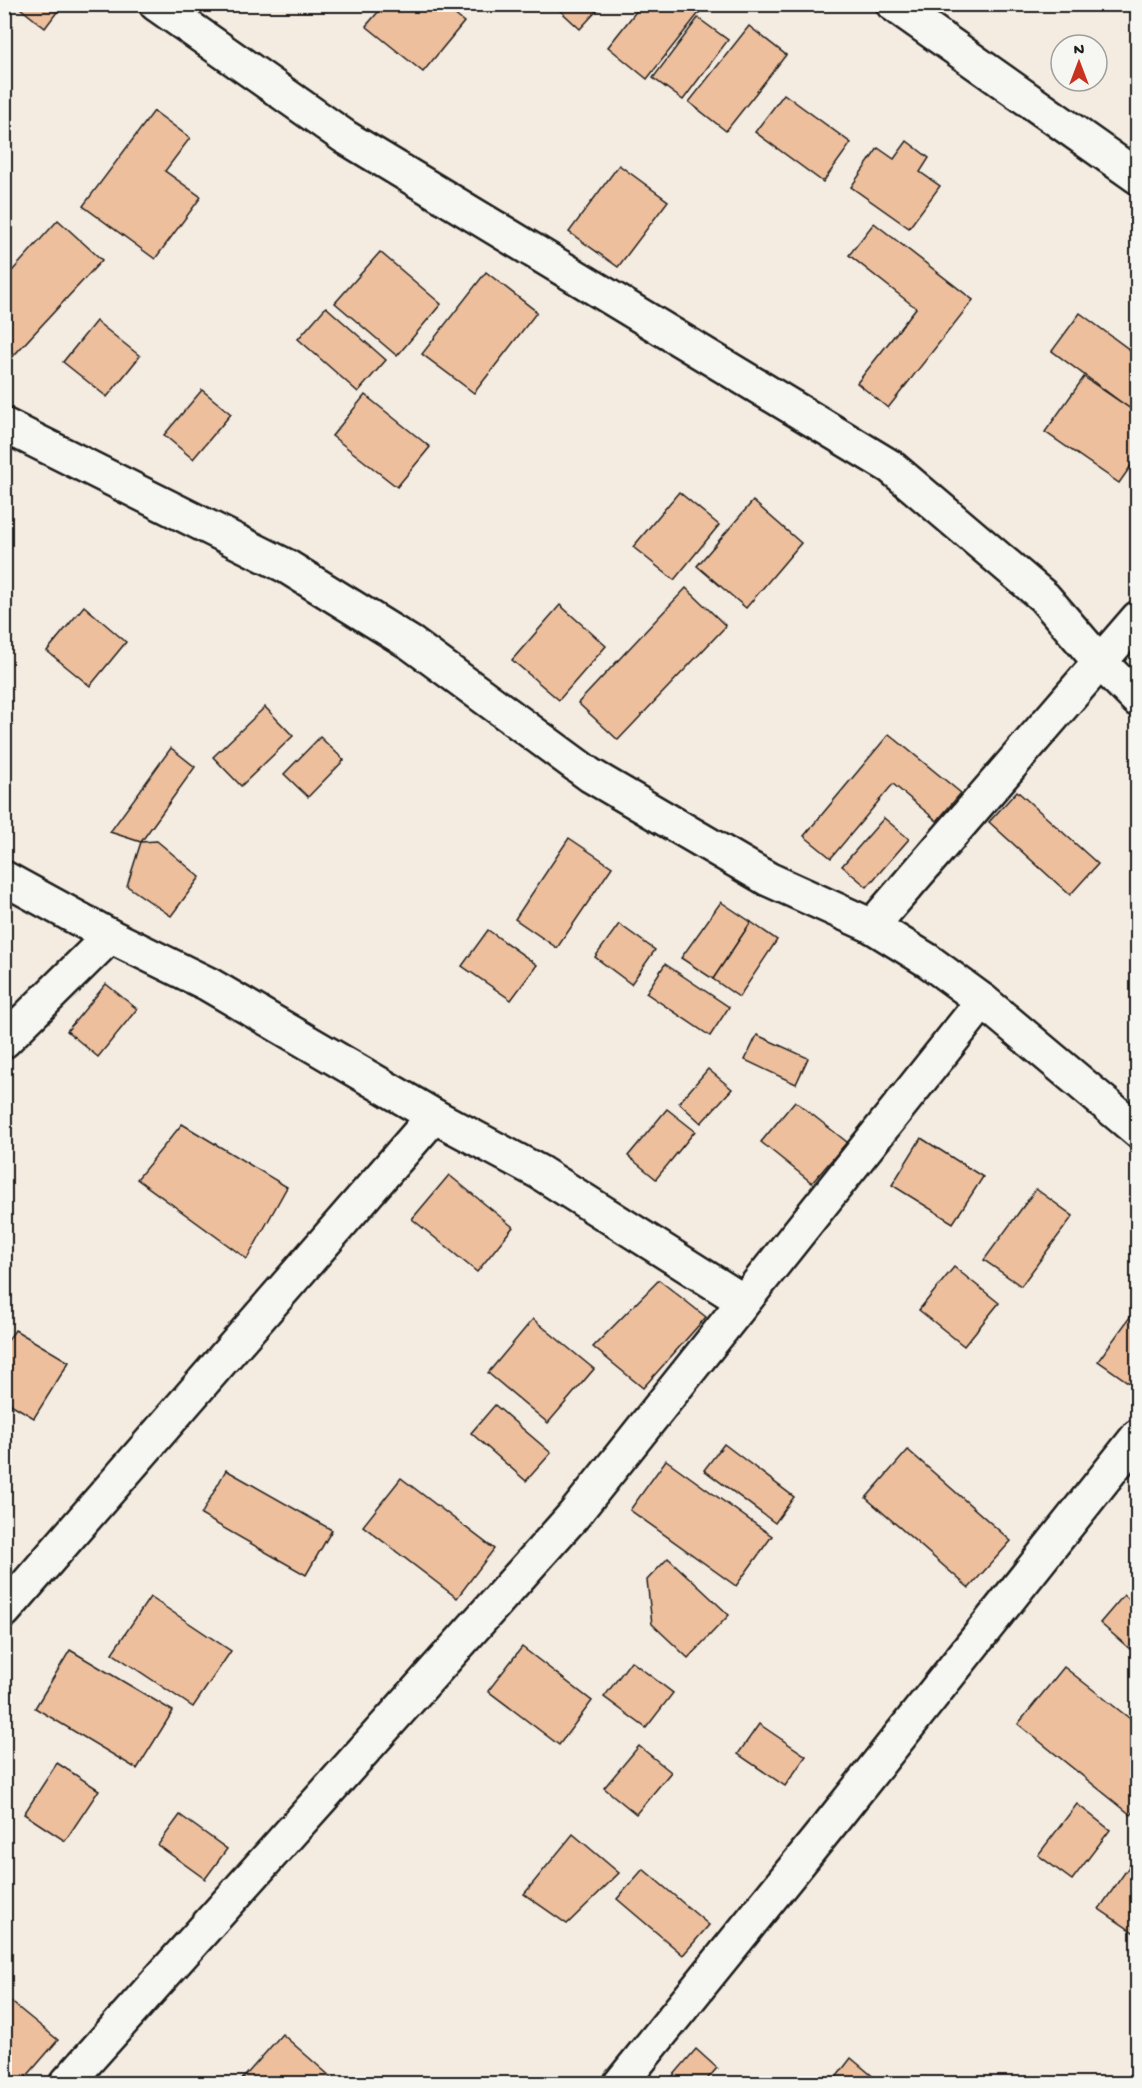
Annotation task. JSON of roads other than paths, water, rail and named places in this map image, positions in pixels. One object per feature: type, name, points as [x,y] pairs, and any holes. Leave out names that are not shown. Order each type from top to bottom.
[{"type":"street","points":[[156,4],[345,137],[891,467],[1044,597],[1099,661],[1137,700]]},
{"type":"street","points":[[893,4],[1137,177]]},
{"type":"street","points":[[4,425],[286,566],[412,644],[590,775],[768,879],[872,926],[927,960],[983,1001],[1137,1131]]},
{"type":"street","points":[[872,926],[1137,618]]},
{"type":"street","points":[[4,878],[110,936],[208,984],[434,1116],[539,1172],[743,1301]]},
{"type":"street","points":[[4,1041],[110,936]]},
{"type":"street","points":[[66,2084],[574,1515],[983,1001]]},
{"type":"street","points":[[4,1611],[434,1116]]},
{"type":"street","points":[[620,2084],[831,1823],[1137,1436]]}]
